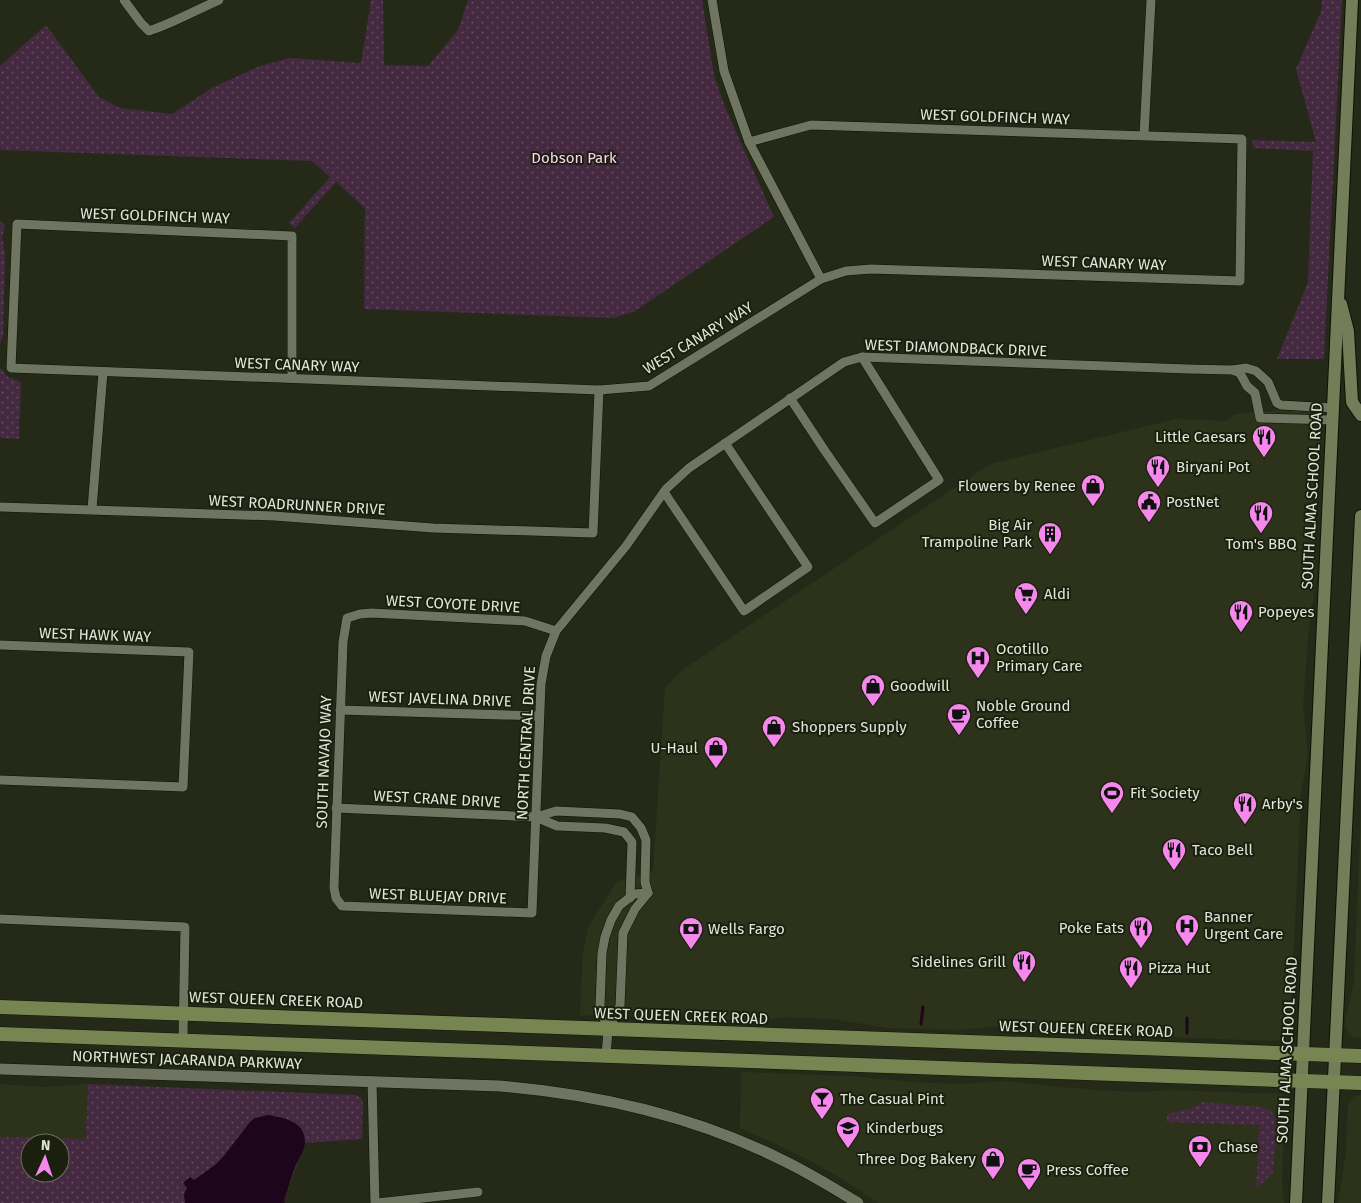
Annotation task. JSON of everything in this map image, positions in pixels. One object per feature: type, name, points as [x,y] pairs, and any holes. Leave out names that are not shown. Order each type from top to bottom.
[{"type":"main road","name":"SOUTH ALMA SCHOOL ROAD","points":[[1296,1203],[1352,0]]},
{"type":"main road","points":[[1338,290],[1348,331],[1352,402],[1361,415]]},
{"type":"main road","points":[[1328,1203],[1361,516]]},
{"type":"main road","name":"WEST QUEEN CREEK ROAD","points":[[0,1007],[1361,1056]]},
{"type":"main road","points":[[0,1034],[1361,1083]]},
{"type":"street","points":[[124,0],[149,31],[163,27],[219,0]]},
{"type":"street","points":[[712,0],[724,71],[749,142],[820,279]]},
{"type":"street","points":[[1144,135],[1151,0]]},
{"type":"street","name":"WEST GOLDFINCH WAY","points":[[749,142],[811,125],[1242,139],[1240,281]]},
{"type":"street","name":"WEST GOLDFINCH WAY","points":[[11,368],[17,224],[292,236],[292,378]]},
{"type":"street","name":"WEST CANARY WAY","points":[[11,368],[599,390],[649,386],[820,279],[846,272],[871,269],[1240,281]]},
{"type":"street","points":[[790,398],[875,523],[939,480],[862,357]]},
{"type":"street","name":"WEST DIAMONDBACK DRIVE","points":[[609,567],[664,492],[689,468],[844,362],[862,357],[1233,370],[1246,368],[1256,370],[1261,374],[1268,382],[1280,405],[1332,414]]},
{"type":"street","points":[[1233,370],[1240,374],[1247,386],[1255,393],[1260,418],[1332,414]]},
{"type":"street","points":[[92,510],[102,372]]},
{"type":"street","name":"WEST ROADRUNNER DRIVE","points":[[0,507],[274,516],[434,528],[593,533],[599,390]]},
{"type":"street","points":[[664,492],[744,611],[808,567],[725,443]]},
{"type":"street","name":"NORTH CENTRAL DRIVE","points":[[532,913],[539,716],[546,656],[556,630],[609,567]]},
{"type":"street","name":"WEST COYOTE DRIVE","points":[[347,618],[360,614],[372,614],[526,621],[556,630]]},
{"type":"street","name":"SOUTH NAVAJO WAY","points":[[342,906],[336,898],[334,888],[343,642],[347,618]]},
{"type":"street","name":"WEST HAWK WAY","points":[[0,645],[189,652],[183,787],[0,780]]},
{"type":"street","name":"WEST JAVELINA DRIVE","points":[[340,710],[539,716]]},
{"type":"street","name":"WEST CRANE DRIVE","points":[[336,808],[536,817],[556,811],[620,814],[632,817],[641,828],[646,840],[645,882],[648,893]]},
{"type":"street","name":"WEST CRANE DRIVE","points":[[536,817],[557,826],[604,828],[624,832],[632,842],[630,898]]},
{"type":"street","points":[[608,1030],[600,1006],[602,953],[605,937],[611,920],[619,906],[634,894],[648,893]]},
{"type":"street","points":[[606,1056],[608,1030],[620,1006],[623,933],[635,909],[648,893]]},
{"type":"street","name":"WEST BLUEJAY DRIVE","points":[[342,906],[532,913]]},
{"type":"street","points":[[0,919],[186,927],[183,1040]]},
{"type":"street","name":"NORTHWEST JACARANDA PARKWAY","points":[[0,1069],[372,1081],[522,1088],[584,1096],[702,1126],[750,1145],[808,1173],[858,1203]]},
{"type":"street","points":[[372,1081],[376,1203],[478,1192]]},
{"type":"shaded area","points":[[1280,410],[1324,412],[1323,444],[1315,478],[1312,531],[1317,572],[1308,636],[1303,707],[1308,757],[1301,792],[1290,1031],[1286,1038],[1275,1041],[1122,1035],[1058,1026],[1009,1025],[959,1030],[887,1028],[833,1019],[783,1017],[744,1022],[690,1014],[633,1011],[580,1016],[583,951],[589,925],[617,882],[653,871],[665,688],[681,671],[990,464],[1176,419],[1226,421],[1235,414]]},
{"type":"shaded area","points":[[1361,816],[1361,1038],[1353,1037],[1349,1034],[1345,1023],[1354,982]]},
{"type":"shaded area","points":[[741,1072],[852,1076],[911,1082],[962,1084],[1004,1081],[1093,1090],[1139,1092],[1173,1090],[1281,1094],[1289,1098],[1292,1106],[1283,1142],[1282,1181],[1284,1203],[879,1203],[809,1160],[740,1128]]},
{"type":"shaded area","points":[[0,1084],[43,1087],[88,1084],[85,1203],[0,1203]]},
{"type":"shaded area","points":[[1361,1095],[1361,1203],[1338,1203],[1346,1152],[1348,1105],[1353,1097]]},
{"type":"shaded area","points":[[268,1115],[298,1125],[304,1135],[304,1148],[294,1171],[284,1200],[285,1203],[185,1203],[184,1194],[187,1188],[183,1183],[190,1177],[194,1180],[215,1165],[250,1122],[255,1118]]},
{"type":"green space","name":"Dobson Park","points":[[371,0],[383,0],[384,65],[428,66],[458,30],[468,0],[702,0],[714,75],[725,107],[774,217],[635,311],[614,318],[364,309],[365,208],[336,182],[295,228],[289,223],[330,177],[312,161],[0,150],[0,66],[46,25],[99,97],[120,108],[172,114],[212,88],[260,66],[290,58],[361,63]]},
{"type":"green space","points":[[1322,0],[1342,0],[1324,359],[1277,359],[1308,282],[1313,151],[1254,148],[1252,140],[1316,142],[1296,69],[1322,9]]},
{"type":"green space","points":[[0,221],[5,225],[2,238],[5,253],[3,336],[0,344]]},
{"type":"green space","points":[[0,368],[8,377],[21,382],[19,439],[0,438]]},
{"type":"green space","points":[[88,1084],[356,1095],[361,1098],[363,1104],[362,1139],[305,1143],[284,1200],[285,1203],[0,1203],[0,1137],[20,1137],[20,1183],[70,1183],[70,1139],[86,1139]]},
{"type":"green space","points":[[1203,1102],[1261,1107],[1271,1110],[1277,1123],[1273,1172],[1258,1187],[1256,1187],[1259,1125],[1166,1122],[1168,1114],[1193,1108]]},
{"type":"waterway","points":[[921,1024],[923,1007]]},
{"type":"waterway","points":[[1187,1018],[1187,1033]]},
{"type":"place","name":"Little Caesars","points":[[1264,458]]},
{"type":"place","name":"Biryani Pot","points":[[1158,488]]},
{"type":"place","name":"Flowers by Renee","points":[[1093,507]]},
{"type":"place","name":"PostNet","points":[[1149,523]]},
{"type":"place","name":"Tom's BBQ","points":[[1261,534]]},
{"type":"place","name":"Big Air Trampoline Park","points":[[1050,555]]},
{"type":"place","name":"Aldi","points":[[1026,615]]},
{"type":"place","name":"Popeyes","points":[[1241,633]]},
{"type":"place","name":"Ocotillo Primary Care","points":[[978,679]]},
{"type":"place","name":"Goodwill","points":[[873,707]]},
{"type":"place","name":"Noble Ground Coffee","points":[[959,736]]},
{"type":"place","name":"Shoppers Supply","points":[[774,748]]},
{"type":"place","name":"U-Haul","points":[[716,769]]},
{"type":"place","name":"Fit Society","points":[[1112,814]]},
{"type":"place","name":"Arby's","points":[[1245,825]]},
{"type":"place","name":"Taco Bell","points":[[1174,871]]},
{"type":"place","name":"Banner Urgent Care","points":[[1187,947]]},
{"type":"place","name":"Poke Eats","points":[[1141,949]]},
{"type":"place","name":"Wells Fargo","points":[[691,950]]},
{"type":"place","name":"Sidelines Grill","points":[[1024,983]]},
{"type":"place","name":"Pizza Hut","points":[[1131,989]]},
{"type":"place","name":"The Casual Pint","points":[[822,1120]]},
{"type":"place","name":"Kinderbugs","points":[[848,1149]]},
{"type":"place","name":"Chase","points":[[1200,1168]]},
{"type":"place","name":"Three Dog Bakery","points":[[993,1180]]},
{"type":"place","name":"Press Coffee","points":[[1029,1191]]}]
